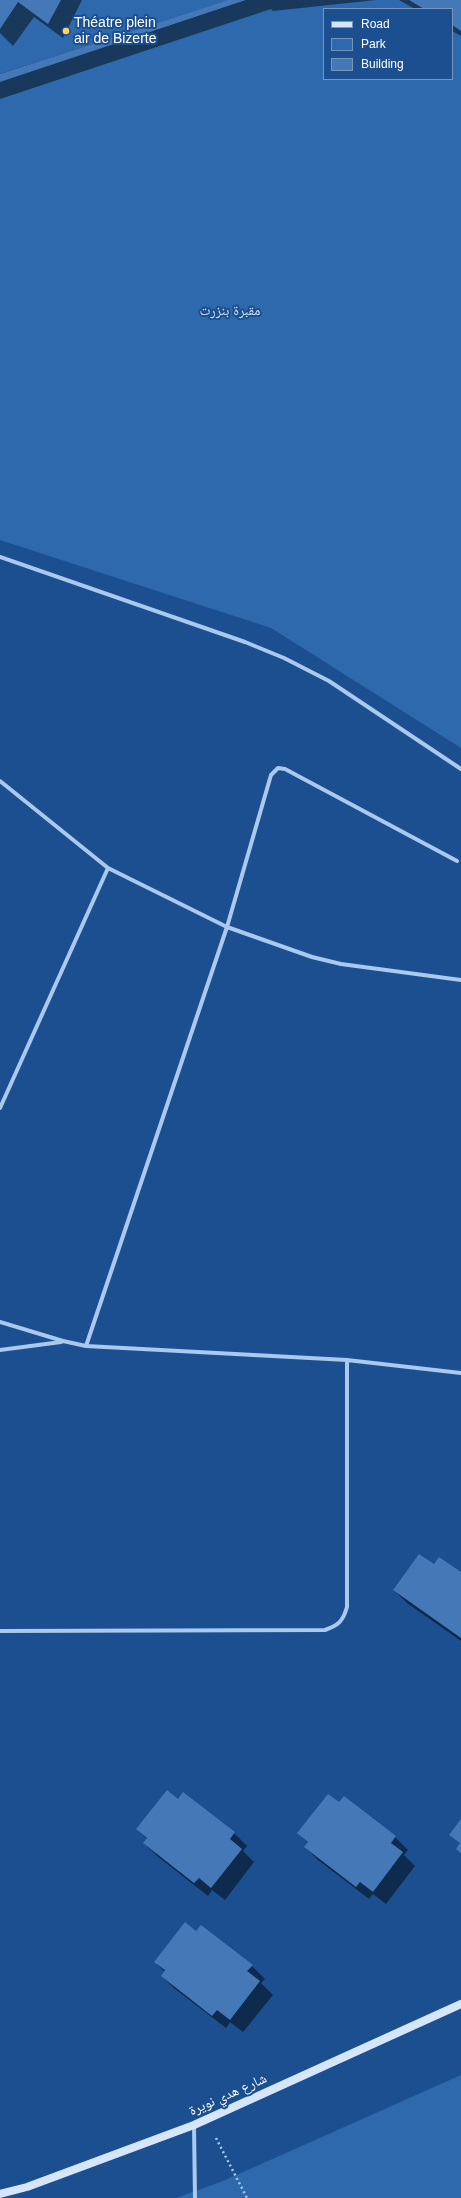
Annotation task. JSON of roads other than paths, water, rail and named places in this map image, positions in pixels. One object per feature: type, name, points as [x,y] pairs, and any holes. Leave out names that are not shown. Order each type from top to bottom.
[{"type":"main road","name":"شارع هدي نويرة","points":[[0,2194],[27,2187],[194,2125],[461,2004]]},
{"type":"street","points":[[0,557],[245,642],[284,658],[328,681],[461,769]]},
{"type":"street","points":[[86,1346],[227,927],[271,775],[278,768],[284,769],[457,861]]},
{"type":"street","points":[[0,781],[108,868],[227,927],[312,957],[341,964],[461,980]]},
{"type":"street","points":[[0,1108],[108,868]]},
{"type":"street","points":[[0,1322],[63,1341],[86,1346],[347,1360],[461,1373]]},
{"type":"street","points":[[0,1350],[63,1341]]},
{"type":"street","points":[[0,1631],[325,1630],[337,1626],[344,1620],[347,1607],[347,1360]]},
{"type":"street","points":[[194,2125],[195,2198]]},
{"type":"place","name":"Théatre plein air de Bizerte","points":[[66,31]]},
{"type":"park label","name":"مقبرة بنزرت","points":[[230,311]]}]
